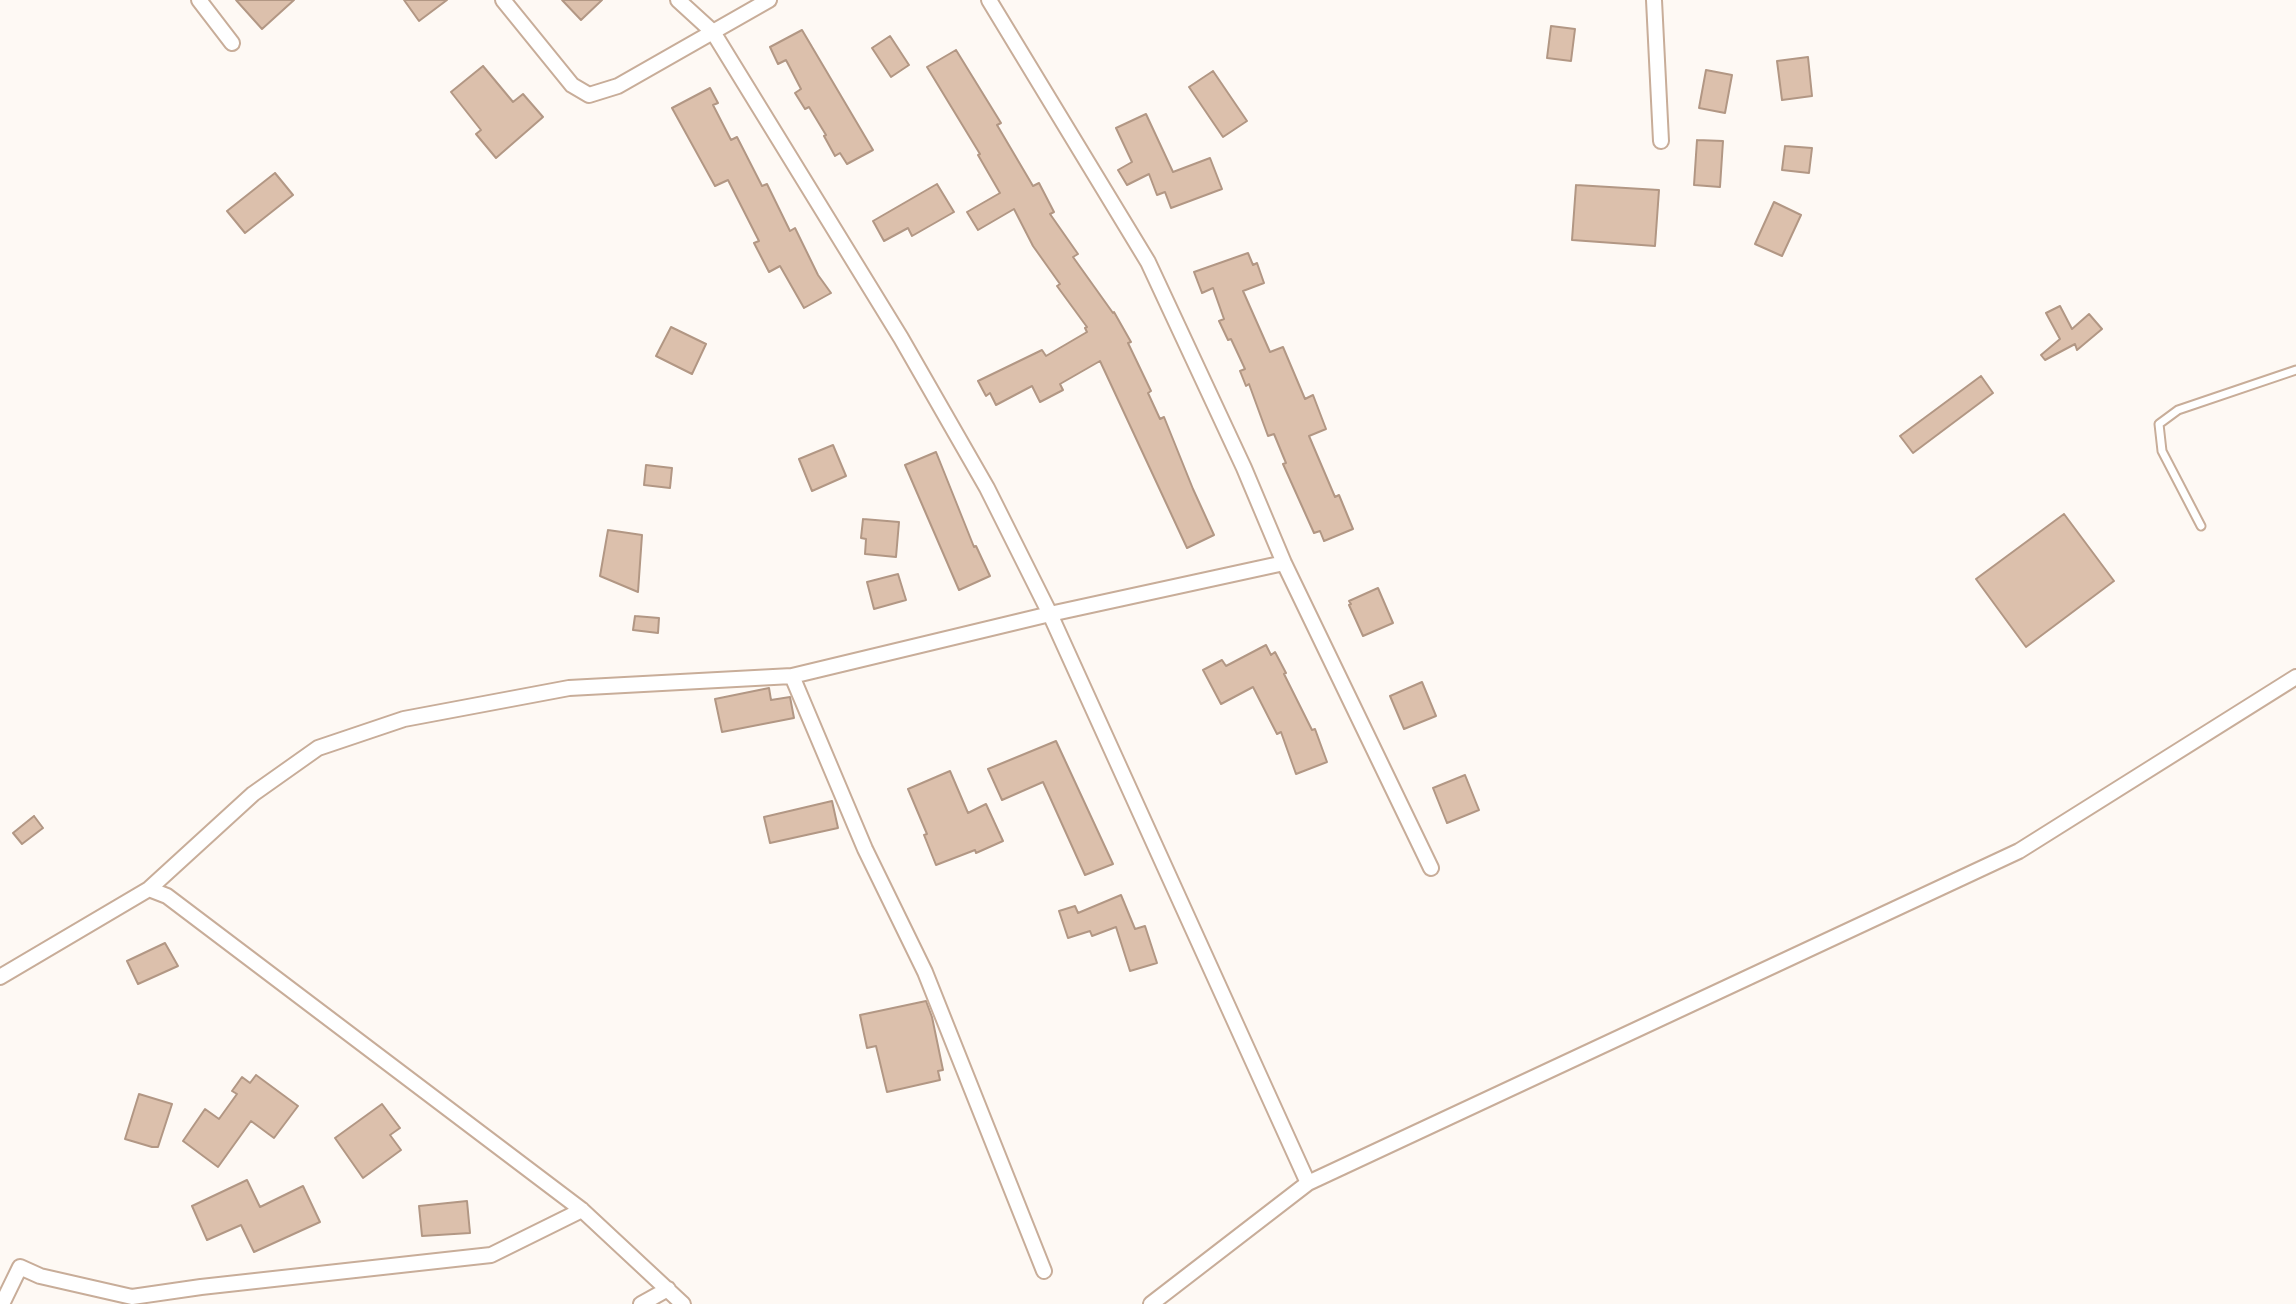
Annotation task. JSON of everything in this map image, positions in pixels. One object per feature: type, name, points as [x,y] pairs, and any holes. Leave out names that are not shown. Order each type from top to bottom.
[{"type":"street","points":[[199,0],[232,43]]},
{"type":"street","points":[[503,0],[572,85],[589,95],[618,86],[769,0]]},
{"type":"street","points":[[678,0],[713,32],[901,338],[987,488],[1050,614],[1308,1183]]},
{"type":"street","points":[[989,0],[1148,262],[1244,468],[1284,563],[1431,868]]},
{"type":"street","points":[[1654,0],[1661,141]]},
{"type":"street","points":[[0,977],[149,889],[253,794],[318,748],[404,719],[569,688],[792,676],[1050,614],[1284,563]]},
{"type":"street","points":[[792,676],[865,849],[925,972],[1044,1271]]},
{"type":"street","points":[[1151,1304],[1308,1183],[2019,851],[2296,677]]},
{"type":"street","points":[[149,889],[167,896],[582,1210],[683,1304]]},
{"type":"street","points":[[2,1304],[20,1267],[40,1276],[132,1297],[491,1255],[582,1210]]},
{"type":"street","points":[[641,1304],[668,1289]]},
{"type":"lane","points":[[2201,526],[2162,451],[2159,424],[2178,410],[2296,370]]},
{"type":"building","points":[[236,0],[294,0],[262,29]]},
{"type":"building","points":[[404,0],[447,0],[419,21]]},
{"type":"building","points":[[562,0],[602,0],[581,20]]},
{"type":"building","points":[[1551,26],[1575,29],[1571,61],[1547,58]]},
{"type":"building","points":[[802,30],[873,150],[847,164],[840,153],[835,156],[809,107],[805,109],[795,93],[801,89],[786,60],[778,64],[770,47]]},
{"type":"building","points":[[890,36],[909,65],[891,77],[872,48]]},
{"type":"building","points":[[956,50],[1001,123],[997,125],[1033,186],[1039,183],[1054,212],[1050,214],[1078,254],[1073,257],[1114,312],[1131,342],[1128,343],[1151,391],[1148,393],[1160,419],[1164,417],[1214,535],[1187,548],[1100,361],[1060,384],[1063,390],[1040,402],[1032,386],[996,405],[990,393],[986,396],[978,381],[1042,350],[1046,356],[1087,332],[1087,327],[1057,286],[1060,284],[1033,246],[1014,209],[978,230],[967,212],[1000,193],[927,67]]},
{"type":"building","points":[[1808,57],[1812,96],[1782,100],[1777,61]]},
{"type":"building","points":[[483,66],[513,102],[523,94],[543,117],[496,158],[476,134],[481,130],[451,92]]},
{"type":"building","points":[[1706,70],[1732,75],[1725,113],[1699,108]]},
{"type":"building","points":[[1213,71],[1247,121],[1223,137],[1189,87]]},
{"type":"building","points":[[710,88],[718,103],[713,105],[731,140],[737,137],[762,186],[767,184],[790,231],[795,228],[818,275],[831,293],[804,308],[780,266],[769,272],[754,243],[759,241],[728,180],[715,186],[672,108]]},
{"type":"building","points":[[1146,114],[1173,172],[1210,158],[1222,189],[1171,208],[1165,192],[1157,195],[1149,174],[1127,185],[1118,170],[1132,162],[1116,128]]},
{"type":"building","points":[[1697,140],[1723,141],[1720,187],[1694,185]]},
{"type":"building","points":[[1785,146],[1812,148],[1809,173],[1782,170]]},
{"type":"building","points":[[275,173],[293,195],[245,233],[227,211]]},
{"type":"building","points":[[937,184],[954,212],[912,236],[908,228],[884,241],[873,221]]},
{"type":"building","points":[[1576,185],[1659,190],[1655,246],[1572,240]]},
{"type":"building","points":[[1774,202],[1801,215],[1782,256],[1755,244]]},
{"type":"building","points":[[1248,253],[1253,265],[1257,263],[1264,283],[1243,291],[1270,352],[1283,347],[1305,399],[1313,395],[1326,429],[1309,436],[1335,497],[1339,495],[1353,529],[1324,541],[1320,531],[1314,533],[1283,464],[1286,463],[1274,434],[1268,436],[1249,384],[1246,386],[1240,371],[1245,369],[1219,321],[1224,319],[1213,288],[1202,293],[1194,272]]},
{"type":"building","points":[[2060,306],[2072,329],[2089,314],[2102,329],[2077,350],[2075,344],[2045,360],[2041,355],[2060,339],[2046,313]]},
{"type":"building","points":[[671,327],[706,344],[692,374],[656,356]]},
{"type":"building","points":[[1981,376],[1993,393],[1913,453],[1900,436]]},
{"type":"building","points":[[833,445],[846,476],[812,491],[799,459]]},
{"type":"building","points":[[936,452],[974,547],[990,576],[959,590],[905,465]]},
{"type":"building","points":[[646,465],[672,468],[670,488],[644,485]]},
{"type":"building","points":[[2064,514],[2114,581],[2026,647],[1976,579]]},
{"type":"building","points":[[863,519],[899,522],[896,557],[865,554],[866,539],[861,538]]},
{"type":"building","points":[[608,530],[642,535],[638,592],[600,576]]},
{"type":"building","points":[[898,574],[906,600],[874,609],[867,582]]},
{"type":"building","points":[[1378,588],[1393,623],[1363,636],[1349,601]]},
{"type":"building","points":[[635,616],[659,618],[658,633],[633,630]]},
{"type":"building","points":[[1266,645],[1271,655],[1275,652],[1286,673],[1312,730],[1315,729],[1327,762],[1296,774],[1281,732],[1277,734],[1253,687],[1221,704],[1203,670],[1222,660],[1226,666]]},
{"type":"building","points":[[1422,682],[1436,716],[1404,729],[1390,696]]},
{"type":"building","points":[[769,688],[771,700],[790,697],[794,718],[722,732],[715,699]]},
{"type":"building","points":[[1056,741],[1113,864],[1085,875],[1043,782],[1002,800],[988,769]]},
{"type":"building","points":[[950,771],[968,813],[986,804],[1003,841],[936,865],[908,789]]},
{"type":"building","points":[[1465,775],[1479,810],[1447,823],[1433,788]]},
{"type":"building","points":[[832,801],[838,828],[770,843],[764,817]]},
{"type":"building","points":[[34,816],[43,828],[22,844],[13,833]]},
{"type":"building","points":[[1121,895],[1135,929],[1145,926],[1157,963],[1130,971],[1116,927],[1092,936],[1090,931],[1068,938],[1059,911],[1075,906],[1078,913]]},
{"type":"building","points":[[165,943],[178,966],[138,984],[127,961]]},
{"type":"building","points":[[926,1001],[943,1070],[938,1071],[940,1080],[887,1092],[876,1046],[867,1048],[860,1015]]},
{"type":"building","points":[[256,1075],[298,1106],[274,1138],[251,1121],[218,1167],[183,1141],[205,1109],[219,1119],[237,1094],[232,1091],[242,1077],[250,1083]]},
{"type":"building","points":[[139,1094],[172,1104],[158,1147],[125,1139]]},
{"type":"building","points":[[382,1104],[400,1128],[390,1135],[401,1150],[363,1178],[335,1138]]},
{"type":"building","points":[[247,1180],[260,1207],[303,1186],[320,1222],[254,1252],[241,1225],[207,1240],[192,1206]]},
{"type":"building","points":[[467,1201],[470,1233],[422,1236],[419,1206]]}]
